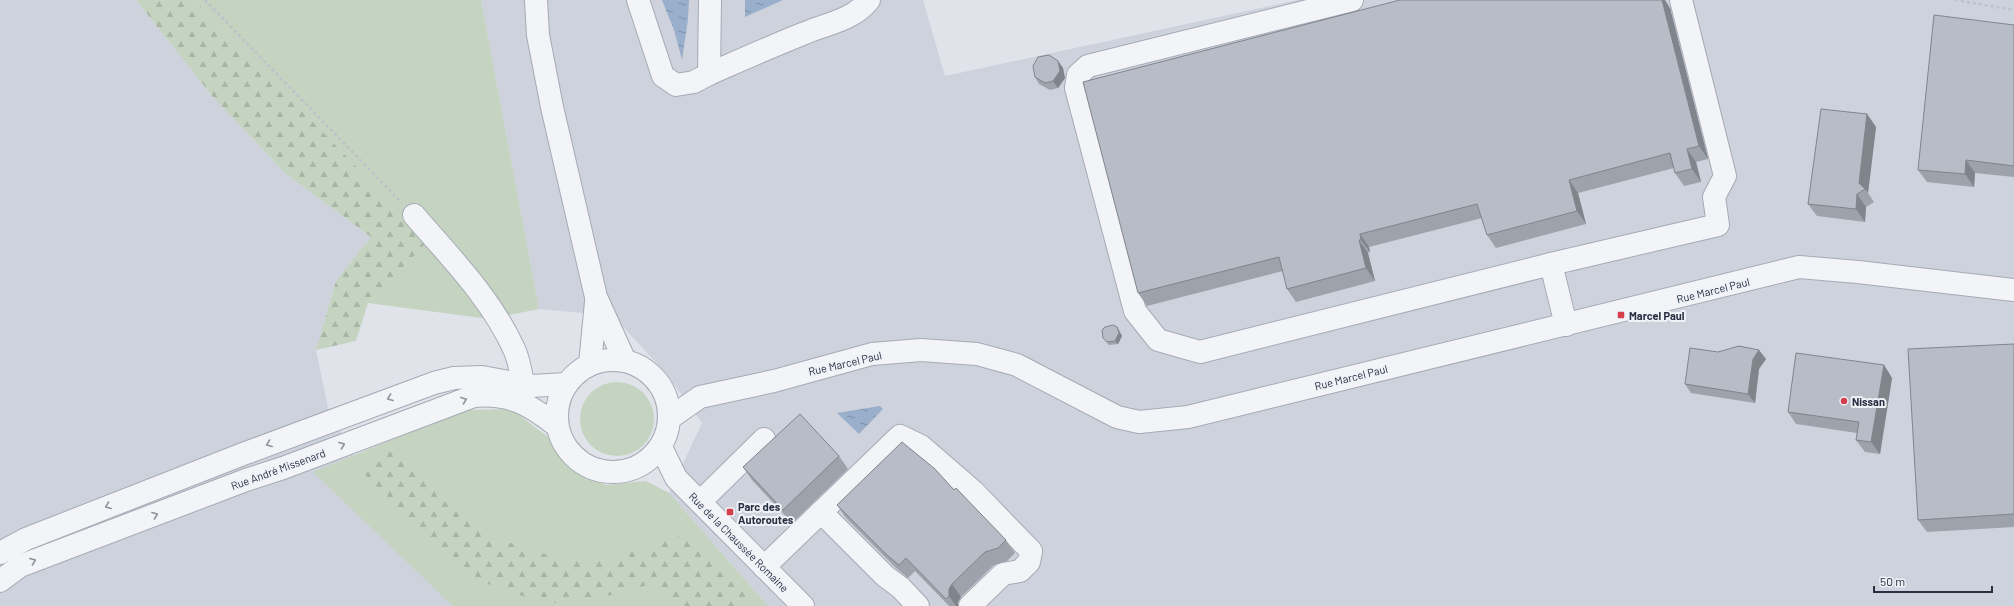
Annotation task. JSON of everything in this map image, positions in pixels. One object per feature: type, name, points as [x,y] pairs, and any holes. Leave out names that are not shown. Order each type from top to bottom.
[{"type":"street","points":[[536,0],[538,35],[551,100],[596,297],[625,361]]},
{"type":"street","points":[[638,0],[663,76],[676,84],[694,82],[806,32],[843,20],[861,10],[869,0]]},
{"type":"street","points":[[709,74],[710,0]]},
{"type":"street","points":[[1352,0],[1088,66],[1078,75],[1076,88],[1135,311],[1158,340],[1200,352],[1551,264],[1718,226],[1714,197],[1725,176],[1681,0]]},
{"type":"street","points":[[414,215],[475,286],[503,327],[515,350],[523,384]]},
{"type":"street","points":[[1551,264],[1566,325]]},
{"type":"street","name":"Rue Marcel Paul","points":[[670,418],[700,397],[774,381],[872,354],[921,350],[977,354],[1017,365],[1117,417],[1139,422],[1188,417],[1799,267],[1858,272],[2014,290]]},
{"type":"street","points":[[590,364],[596,297]]},
{"type":"street","points":[[607,360],[625,361],[640,366],[653,375],[663,388],[669,404],[670,418],[668,433],[661,447],[652,458],[637,468],[621,472],[603,472],[587,466],[573,456],[563,442],[557,426],[558,404],[567,384],[577,372],[590,364],[607,360]]},
{"type":"street","points":[[0,553],[26,538],[416,389],[454,378],[482,377],[539,386],[567,384]]},
{"type":"street","name":"Rue Marcel Paul","points":[[663,388],[700,397]]},
{"type":"street","points":[[416,389],[425,413]]},
{"type":"street","name":"Rue André Missenard","points":[[0,581],[20,566],[425,413],[474,396],[491,394],[515,399],[535,409],[557,426]]},
{"type":"street","points":[[764,567],[900,436],[921,446],[973,491],[1031,551],[1029,562],[1020,571],[1003,574],[970,606]]},
{"type":"street","points":[[700,502],[764,439]]},
{"type":"street","name":"Rue de la Chaussée Romaine","points":[[661,447],[676,478],[803,606]]},
{"type":"street","points":[[637,468],[676,478]]},
{"type":"street","points":[[821,512],[885,576],[900,588],[918,606]]},
{"type":"path","points":[[205,0],[414,215]]},
{"type":"path","points":[[1955,0],[2014,10]]},
{"type":"shaded area","points":[[0,0],[136,0],[213,97],[286,174],[371,237],[336,281],[316,350],[328,408],[357,464],[673,606],[0,606]]},
{"type":"shaded area","points":[[481,0],[923,0],[945,76],[1297,0],[2014,0],[2014,606],[768,606],[669,493],[702,423],[665,372],[613,316],[539,309]]},
{"type":"green space","points":[[136,0],[195,0],[428,241],[368,303],[356,341],[316,350],[336,281],[371,237],[286,174],[213,97]]},
{"type":"green space","points":[[195,0],[481,0],[539,309],[489,319],[368,303],[427,241]]},
{"type":"green space","points":[[617,382],[638,388],[648,398],[654,419],[648,440],[638,450],[617,456],[596,450],[586,440],[580,419],[586,398],[596,388]]},
{"type":"green space","points":[[511,409],[548,437],[568,467],[606,485],[646,481],[669,493],[768,606],[453,606],[313,472],[465,410]]},
{"type":"green space","points":[[393,450],[496,538],[557,558],[615,557],[686,534],[743,588],[749,606],[681,606],[658,582],[600,598],[555,603],[514,594],[481,581],[447,555],[358,468]]},
{"type":"water","points":[[662,0],[689,0],[688,19],[682,60],[674,30]]},
{"type":"water","points":[[745,0],[783,0],[745,17]]},
{"type":"water","points":[[880,406],[883,409],[859,434],[837,413]]},
{"type":"building","points":[[1400,0],[1662,0],[1699,146],[1687,149],[1692,169],[1675,173],[1670,153],[1569,180],[1577,211],[1487,235],[1477,204],[1360,234],[1361,240],[1359,240],[1366,268],[1287,289],[1279,257],[1138,293],[1083,82]]},
{"type":"building","points":[[1934,15],[2014,25],[2014,166],[1966,160],[1965,174],[1918,170]]},
{"type":"building","points":[[1049,55],[1058,61],[1060,71],[1053,81],[1045,83],[1035,77],[1033,66],[1038,57]]},
{"type":"building","points":[[1821,109],[1867,114],[1859,183],[1865,189],[1857,194],[1856,209],[1808,204]]},
{"type":"building","points":[[1113,325],[1117,327],[1119,333],[1115,341],[1107,342],[1103,338],[1102,330],[1105,327]]},
{"type":"building","points":[[2014,344],[2014,514],[1918,520],[1908,349]]},
{"type":"building","points":[[1739,346],[1759,350],[1753,359],[1748,394],[1685,384],[1690,348],[1718,352]]},
{"type":"building","name":"Nissan","points":[[1796,353],[1884,365],[1871,442],[1856,440],[1859,422],[1788,412]]},
{"type":"building","points":[[800,414],[839,456],[783,510],[743,467]]},
{"type":"building","points":[[902,442],[935,469],[954,490],[956,488],[1006,540],[998,548],[985,552],[952,584],[949,589],[949,596],[946,599],[906,558],[899,565],[887,555],[837,505]]},
{"type":"place","name":"Marcel Paul","points":[[1621,315]]},
{"type":"place","name":"Nissan","points":[[1844,401]]},
{"type":"place","name":"Parc des Autoroutes","points":[[730,512]]}]
